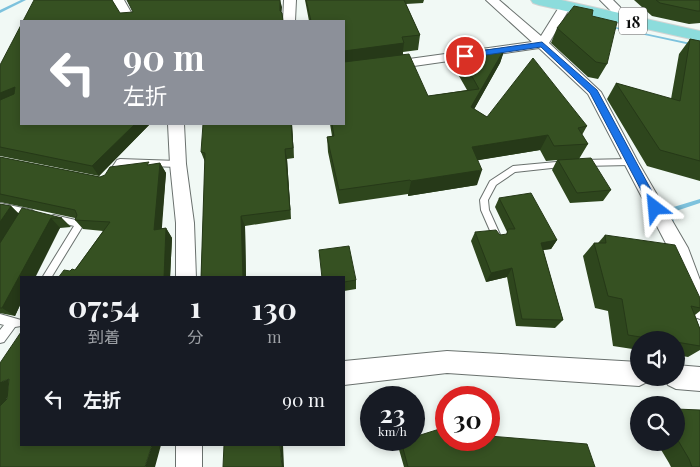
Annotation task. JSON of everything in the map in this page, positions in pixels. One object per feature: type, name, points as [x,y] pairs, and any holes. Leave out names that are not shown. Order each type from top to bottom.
[{"type":"highway","name":"18","points":[[539,0],[700,36]]},
{"type":"street","points":[[118,0],[129,20]]},
{"type":"street","points":[[289,20],[290,0]]},
{"type":"street","points":[[492,0],[594,92],[681,254],[700,308]]},
{"type":"street","points":[[606,0],[616,9],[621,18]]},
{"type":"street","points":[[542,44],[565,6]]},
{"type":"street","points":[[345,72],[542,44]]},
{"type":"street","points":[[180,125],[178,164],[185,223],[186,276]]},
{"type":"street","points":[[345,373],[447,362],[630,373]]},
{"type":"street","points":[[685,378],[700,379]]},
{"type":"street","points":[[189,446],[189,467]]},
{"type":"lane","points":[[106,182],[120,162],[178,164]]},
{"type":"lane","points":[[498,239],[485,210],[484,200],[493,183],[504,174],[521,167],[630,162]]},
{"type":"lane","points":[[0,206],[34,216],[80,224],[47,276]]},
{"type":"lane","points":[[0,319],[18,322]]},
{"type":"lane","points":[[0,338],[18,322]]},
{"type":"building","points":[[34,0],[112,0],[120,13],[133,12],[127,0],[280,0],[280,11],[283,20],[24,20]]},
{"type":"building","points":[[306,0],[404,0],[420,35],[402,37],[404,43],[345,51],[345,20],[311,20]]},
{"type":"building","points":[[656,0],[700,0],[700,11],[660,3]]},
{"type":"building","points":[[574,6],[593,10],[592,16],[617,22],[607,64],[596,62],[557,28]]},
{"type":"building","points":[[20,27],[20,125],[134,125],[92,166],[0,147],[0,100],[14,94],[15,87],[0,93],[0,65]]},
{"type":"building","points":[[690,39],[700,41],[700,161],[660,150],[616,83],[680,101]]},
{"type":"building","points":[[505,48],[471,107],[487,117],[533,58],[587,126],[578,128],[588,144],[554,146],[548,135],[472,147],[482,170],[339,190],[327,137],[334,136],[332,125],[345,125],[345,62],[409,54],[428,96],[479,89],[459,53]]},
{"type":"building","points":[[203,125],[291,125],[293,148],[285,149],[290,210],[241,216],[243,276],[201,276],[205,153],[201,152]]},
{"type":"building","points":[[0,157],[100,177],[105,175],[110,167],[149,162],[147,165],[160,163],[154,230],[166,228],[164,276],[60,276],[64,270],[75,270],[110,222],[75,220],[77,215],[75,210],[0,194]]},
{"type":"building","points":[[591,158],[611,190],[577,193],[558,160]]},
{"type":"building","points":[[531,193],[557,240],[541,243],[563,320],[522,319],[512,268],[491,273],[475,232],[496,230],[500,235],[507,234],[508,229],[515,229],[499,198]]},
{"type":"building","points":[[0,204],[11,206],[0,222]]},
{"type":"building","points":[[22,208],[62,218],[51,218],[2,308],[0,308],[0,243]]},
{"type":"building","points":[[605,235],[675,245],[700,298],[700,308],[691,306],[700,329],[700,346],[685,344],[685,331],[630,331],[630,335],[628,335],[622,299],[608,296],[594,243],[606,243]]},
{"type":"building","points":[[349,246],[356,280],[345,282],[345,276],[322,276],[319,250]]},
{"type":"building","points":[[20,333],[20,446],[152,446],[145,467],[0,467],[0,406],[7,399],[9,379],[0,383],[0,363]]},
{"type":"building","points":[[685,409],[700,410],[700,467],[692,467],[684,451]]},
{"type":"building","points":[[435,430],[435,451],[500,451],[500,437],[587,444],[595,467],[408,467],[404,451],[425,451],[425,434]]},
{"type":"building","points":[[224,446],[280,446],[282,467],[223,467]]},
{"type":"waterway","points":[[0,12],[24,0]]},
{"type":"waterway","points":[[608,26],[700,46]]},
{"type":"waterway","points":[[671,225],[669,211],[700,201]]},
{"type":"route","points":[[465,56],[542,44],[594,92],[655,208]]}]
